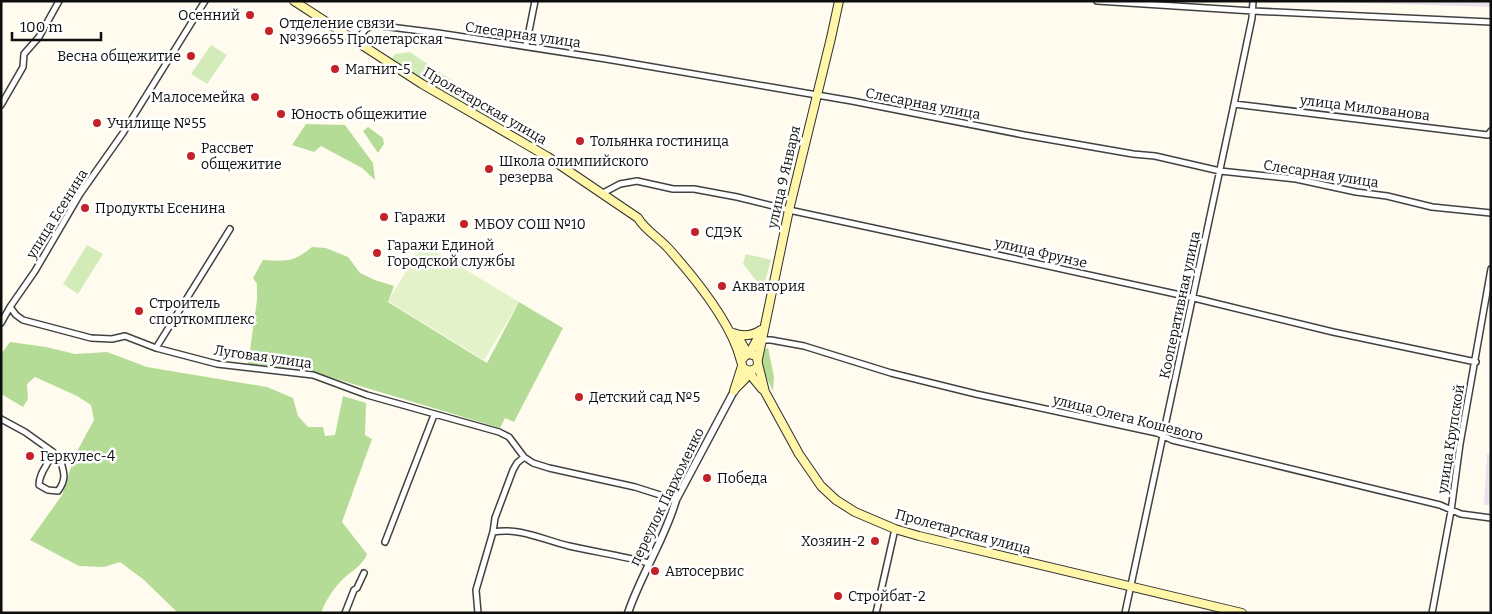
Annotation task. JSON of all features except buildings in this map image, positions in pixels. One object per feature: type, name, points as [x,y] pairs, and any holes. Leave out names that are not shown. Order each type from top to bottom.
[{"type":"main road","name":"Пролетарская улица","points":[[294,1],[422,84],[548,157],[638,218],[641,223],[667,246],[689,273],[726,326],[741,363]]},
{"type":"main road","name":"улица 9 Января","points":[[758,362],[763,326],[816,96],[832,38],[838,1]]},
{"type":"main road","points":[[726,326],[749,354],[756,356],[758,362],[757,368],[750,371],[745,370],[741,363]]},
{"type":"main road","points":[[733,333],[749,336],[755,334],[763,326]]},
{"type":"main road","points":[[734,391],[742,358],[749,354],[763,326]]},
{"type":"main road","name":"Пролетарская улица","points":[[758,362],[765,392],[799,454],[821,486],[836,500],[855,512],[895,528],[951,544],[1242,613]]},
{"type":"main road","points":[[750,371],[753,378],[765,392]]},
{"type":"main road","name":"переулок Пархоменко","points":[[734,391],[750,371]]},
{"type":"street","points":[[1,105],[23,67],[24,54],[38,37],[59,1]]},
{"type":"street","name":"улица Есенина","points":[[10,307],[35,271],[80,194],[123,133],[205,1]]},
{"type":"street","points":[[526,46],[535,1]]},
{"type":"street","points":[[1097,1],[1253,11],[1491,22]]},
{"type":"street","name":"Кооперативная улица","points":[[1125,613],[1194,298],[1253,11],[1253,1]]},
{"type":"street","name":"Слесарная улица","points":[[355,41],[366,29],[374,26],[432,32],[526,46],[852,101],[1024,136],[1155,156],[1220,171],[1296,179],[1356,192],[1387,196],[1432,207],[1491,213]]},
{"type":"street","name":"улица Милованова","points":[[1234,104],[1488,135],[1491,131]]},
{"type":"street","name":"улица Фрунзе","points":[[603,193],[620,184],[637,181],[673,189],[694,189],[737,197],[1194,298],[1333,332],[1476,362]]},
{"type":"street","points":[[156,348],[230,229]]},
{"type":"street","name":"улица Крупской","points":[[1432,613],[1491,269]]},
{"type":"street","points":[[1,323],[10,307]]},
{"type":"street","name":"Луговая улица","points":[[10,307],[23,320],[91,338],[112,340],[125,336],[156,348],[217,364],[313,375],[367,395],[499,432],[509,437],[524,458]]},
{"type":"street","name":"улица Олега Кошевого","points":[[761,340],[804,346],[901,376],[1164,436],[1172,440],[1440,505],[1451,511],[1491,518]]},
{"type":"street","name":"переулок Пархоменко","points":[[628,613],[671,517],[676,500],[734,391]]},
{"type":"street","points":[[385,542],[434,415]]},
{"type":"street","points":[[1,419],[26,432],[53,452],[49,463],[39,476],[39,485],[48,490],[58,491],[63,484],[64,473],[60,459]]},
{"type":"street","points":[[478,613],[476,590],[493,532],[495,518],[513,470],[517,463],[524,458],[549,468],[636,487],[676,500]]},
{"type":"street","points":[[876,613],[895,528]]},
{"type":"street","points":[[493,532],[506,530],[568,546],[620,555],[649,563]]},
{"type":"street","points":[[345,613],[354,590],[357,588],[364,573]]},
{"type":"shaded area","points":[[1301,1],[1491,1],[1491,7]]},
{"type":"shaded area","points":[[1487,454],[1491,455],[1491,505],[1484,505]]},
{"type":"green space","points":[[211,45],[227,55],[207,84],[191,74]]},
{"type":"green space","points":[[410,52],[494,109],[489,118],[390,61],[395,54]]},
{"type":"green space","points":[[306,124],[345,125],[373,163],[375,180],[362,168],[321,146],[314,152],[292,145]]},
{"type":"green space","points":[[368,127],[383,138],[384,144],[378,153],[363,131]]},
{"type":"green space","points":[[423,244],[519,302],[484,360],[388,301]]},
{"type":"green space","points":[[87,245],[103,254],[78,294],[63,284]]},
{"type":"green space","points":[[312,247],[326,248],[348,257],[360,273],[394,286],[388,302],[487,363],[519,302],[563,328],[514,422],[505,418],[500,428],[313,372],[248,364],[257,300],[257,284],[253,278],[263,260],[289,260]]},
{"type":"green space","points":[[746,254],[771,260],[763,289],[743,264]]},
{"type":"green space","points":[[10,342],[46,347],[75,354],[107,352],[147,367],[267,387],[293,398],[298,416],[308,427],[323,427],[325,436],[335,435],[343,396],[366,403],[365,435],[372,439],[342,522],[367,554],[365,559],[337,585],[321,613],[178,613],[144,580],[120,562],[104,567],[79,566],[30,540],[62,495],[75,455],[94,420],[91,405],[77,396],[35,377],[27,384],[28,399],[23,407],[1,394],[1,354]]},
{"type":"green space","points":[[768,348],[774,377],[773,391],[761,361],[763,350]]},
{"type":"place","name":"Осенний","points":[[250,15]]},
{"type":"place","name":"Отделение связи №396655 Пролетарская","points":[[269,31]]},
{"type":"place","name":"Весна общежитие","points":[[191,56]]},
{"type":"place","name":"Магнит-5","points":[[335,69]]},
{"type":"place","name":"Малосемейка","points":[[255,97]]},
{"type":"place","name":"Юность общежитие","points":[[281,114]]},
{"type":"place","name":"Училище №55","points":[[97,123]]},
{"type":"place","name":"Тольянка гостиница","points":[[580,141]]},
{"type":"place","name":"Рассвет общежитие","points":[[191,156]]},
{"type":"place","name":"Школа олимпийского резерва","points":[[489,169]]},
{"type":"place","name":"Продукты Есенина","points":[[85,208]]},
{"type":"place","name":"Гаражи","points":[[384,217]]},
{"type":"place","name":"МБОУ СОШ №10","points":[[464,224]]},
{"type":"place","name":"СДЭК","points":[[695,232]]},
{"type":"place","name":"Гаражи Единой Городской службы","points":[[377,253]]},
{"type":"place","name":"Акватория","points":[[722,286]]},
{"type":"place","name":"Строитель спорткомплекс","points":[[139,311]]},
{"type":"place","name":"Детский сад №5","points":[[579,397]]},
{"type":"place","name":"Геркулес-4","points":[[30,456]]},
{"type":"place","name":"Победа","points":[[707,478]]},
{"type":"place","name":"Хозяин-2","points":[[875,541]]},
{"type":"place","name":"Автосервис","points":[[655,571]]},
{"type":"place","name":"Стройбат-2","points":[[838,596]]}]
